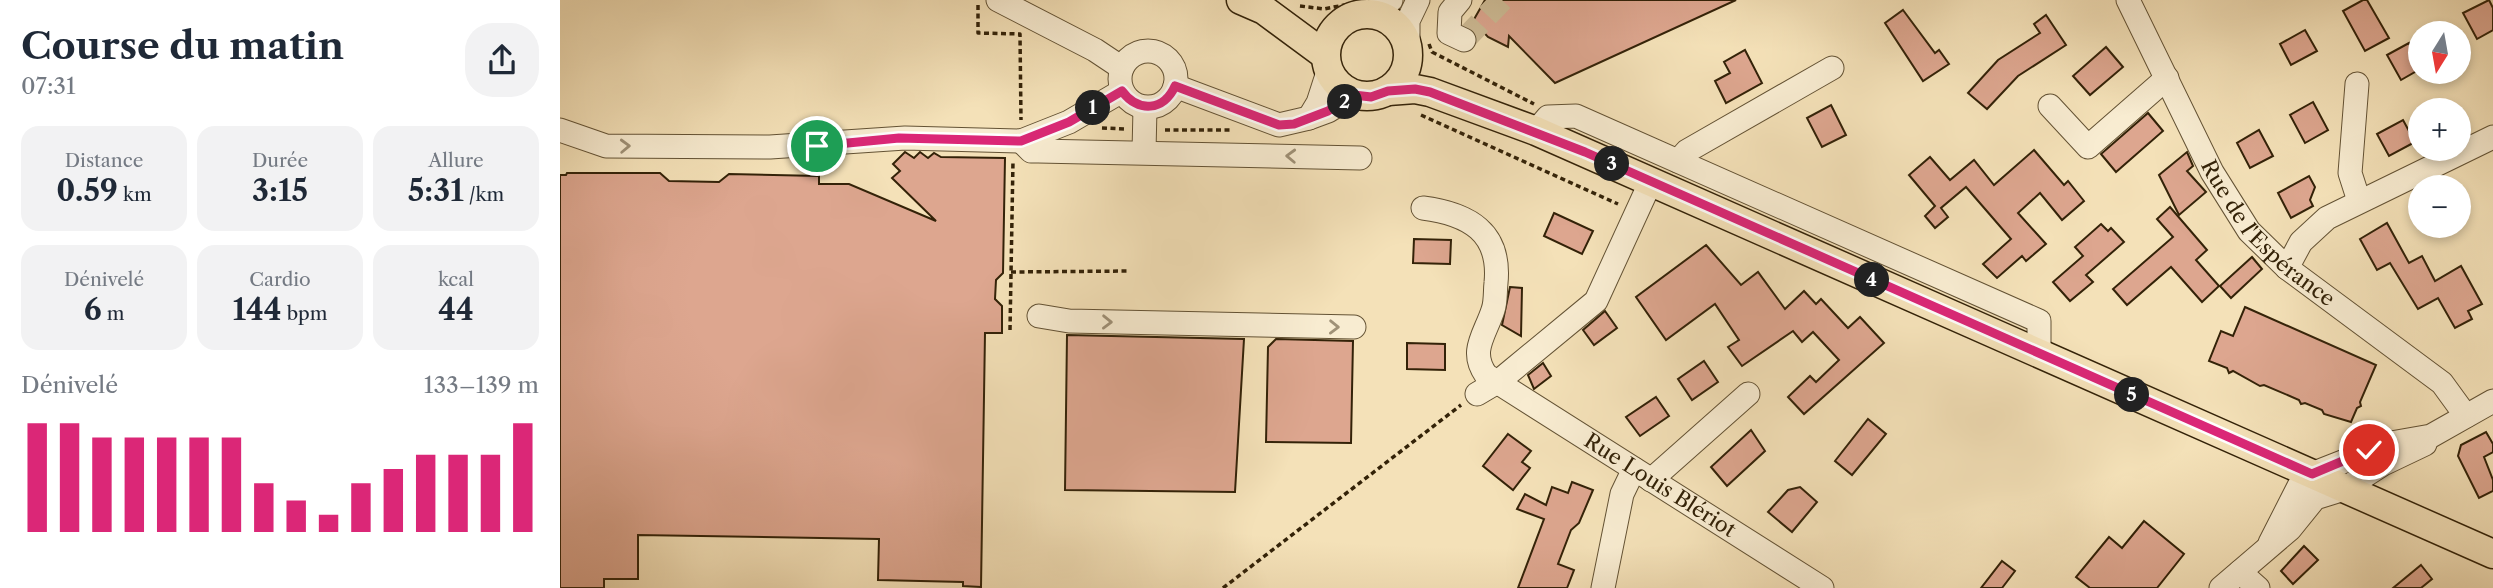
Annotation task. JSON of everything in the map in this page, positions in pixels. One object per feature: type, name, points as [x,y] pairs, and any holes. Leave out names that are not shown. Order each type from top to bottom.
[{"type":"main road","points":[[1252,5],[1338,24]]},
{"type":"main road","points":[[1252,5],[1326,63],[1339,86],[1354,95],[1371,97],[1388,91],[1430,92],[1535,131],[2268,452],[2344,489],[2493,554]]},
{"type":"main road","points":[[1326,63],[1328,38],[1338,24],[1374,5],[1457,89],[1535,131]]},
{"type":"main road","points":[[1388,91],[1401,79],[1414,45]]},
{"type":"street","points":[[998,0],[1095,50],[1122,68]]},
{"type":"street","points":[[1414,45],[1408,21],[1418,0]]},
{"type":"street","points":[[1460,0],[1450,12],[1449,33],[1464,40]]},
{"type":"street","name":"Rue de l'Espérance","points":[[2128,0],[2212,172],[2249,230],[2287,268],[2442,383],[2466,416]]},
{"type":"street","points":[[1155,52],[1170,63],[1175,72],[1175,86],[1164,102],[1145,108],[1136,105],[1122,91],[1122,68],[1138,53],[1155,52]]},
{"type":"street","points":[[1309,118],[1318,103],[1326,63]]},
{"type":"street","points":[[1678,161],[1687,150],[1832,68]]},
{"type":"street","points":[[2050,106],[2088,147],[2167,78]]},
{"type":"street","points":[[2357,84],[2350,173],[2359,201]]},
{"type":"street","points":[[1175,86],[1279,125],[1328,111],[1354,95]]},
{"type":"street","points":[[560,130],[606,146],[771,147],[899,138],[1020,141],[1069,122],[1122,91]]},
{"type":"street","points":[[1144,152],[1145,108]]},
{"type":"street","points":[[1535,131],[1548,117],[1576,116],[1678,161],[2039,321],[2039,354]]},
{"type":"street","points":[[2287,268],[2301,242],[2327,218],[2493,137]]},
{"type":"street","points":[[1020,141],[1031,151],[1360,158]]},
{"type":"street","points":[[1477,394],[1499,381],[1596,301],[1651,181]]},
{"type":"street","name":"Rue Louis Blériot","points":[[1423,208],[1448,211],[1480,228],[1494,247],[1498,267],[1494,308],[1477,350],[1478,364],[1486,375],[1822,588]]},
{"type":"street","points":[[1039,316],[1069,321],[1354,327]]},
{"type":"street","points":[[1603,588],[1622,494],[1642,474],[1748,394]]},
{"type":"street","points":[[2270,543],[2299,486],[2312,474],[2380,446],[2431,436],[2493,401]]},
{"type":"street","points":[[2221,588],[2270,543],[2290,529],[2315,498],[2344,489],[2383,464],[2423,446],[2431,436]]},
{"type":"street","points":[[2268,452],[2284,482],[2290,507]]},
{"type":"street","points":[[2240,572],[2258,588]]},
{"type":"path","points":[[979,0],[978,33],[1020,34],[1021,131],[1020,141],[1013,154],[1010,330]]},
{"type":"path","points":[[1294,3],[1324,9],[1374,5]]},
{"type":"path","points":[[1414,45],[1561,117]]},
{"type":"path","points":[[1011,272],[1130,271]]},
{"type":"path","points":[[1223,588],[1477,394]]},
{"type":"building","points":[[1485,0],[1736,0],[1555,83],[1509,36],[1508,47],[1488,37],[1473,21]]},
{"type":"building","points":[[2367,0],[2389,38],[2365,51],[2343,11]]},
{"type":"building","points":[[2489,0],[2493,8],[2493,30],[2477,39],[2471,28],[2471,21],[2467,21],[2463,13]]},
{"type":"building","points":[[1903,10],[1935,53],[1939,50],[1949,64],[1923,81],[1885,23]]},
{"type":"building","points":[[2046,15],[2066,45],[2018,76],[1987,109],[1968,93],[1998,60],[2040,33],[2034,24]]},
{"type":"building","points":[[2305,30],[2317,51],[2291,65],[2280,44]]},
{"type":"building","points":[[2408,44],[2408,76],[2401,80],[2387,55]]},
{"type":"building","points":[[2106,47],[2123,67],[2090,95],[2073,76]]},
{"type":"building","points":[[1745,50],[1762,83],[1726,103],[1715,81],[1730,73],[1724,62]]},
{"type":"building","points":[[2313,102],[2328,130],[2305,143],[2290,115]]},
{"type":"building","points":[[1831,105],[1846,135],[1822,147],[1807,118]]},
{"type":"building","points":[[2148,113],[2163,131],[2116,172],[2101,154]]},
{"type":"building","points":[[2403,120],[2408,129],[2408,146],[2389,156],[2377,134]]},
{"type":"building","points":[[2259,130],[2273,156],[2250,168],[2237,143]]},
{"type":"building","points":[[2034,150],[2064,185],[2068,181],[2084,201],[2062,220],[2040,193],[2018,213],[2046,244],[2026,261],[2022,256],[1997,278],[1983,264],[2011,239],[1966,187],[1941,208],[1948,217],[1935,228],[1925,216],[1935,206],[1909,175],[1930,157],[1950,180],[1974,160],[1994,185]]},
{"type":"building","points":[[905,152],[914,158],[920,152],[928,158],[934,153],[941,157],[1005,158],[1003,273],[996,280],[995,299],[1002,306],[1002,333],[985,333],[981,587],[963,586],[963,582],[878,580],[879,539],[638,535],[638,579],[604,579],[604,588],[560,588],[560,175],[660,173],[669,181],[719,182],[729,174],[819,176],[819,184],[849,184],[936,221],[892,178],[900,171],[893,164]]},
{"type":"building","points":[[2187,152],[2193,166],[2187,171],[2206,192],[2179,215],[2159,175]]},
{"type":"building","points":[[2309,176],[2315,187],[2310,200],[2313,206],[2291,218],[2278,193]]},
{"type":"building","points":[[2170,207],[2207,250],[2196,260],[2219,286],[2202,302],[2171,267],[2127,305],[2113,289],[2173,237],[2157,219]]},
{"type":"building","points":[[1554,213],[1593,231],[1582,254],[1544,236]]},
{"type":"building","points":[[2387,223],[2409,263],[2422,256],[2435,281],[2461,266],[2482,304],[2468,311],[2472,319],[2455,328],[2438,298],[2418,309],[2390,263],[2377,270],[2360,239]]},
{"type":"building","points":[[2101,224],[2108,231],[2111,228],[2124,242],[2086,275],[2093,282],[2070,301],[2053,282],[2083,256],[2075,247]]},
{"type":"building","points":[[1414,239],[1451,240],[1450,264],[1413,263]]},
{"type":"building","points":[[1706,245],[1741,285],[1758,272],[1785,309],[1804,291],[1816,304],[1821,299],[1848,328],[1860,317],[1884,343],[1804,414],[1788,397],[1810,376],[1816,382],[1839,360],[1813,332],[1802,342],[1793,331],[1742,366],[1728,347],[1739,340],[1715,304],[1666,340],[1636,297]]},
{"type":"building","points":[[2252,257],[2262,269],[2231,298],[2220,286]]},
{"type":"building","points":[[1510,287],[1522,288],[1521,336],[1502,325]]},
{"type":"building","points":[[2245,307],[2376,365],[2360,402],[2361,406],[2357,408],[2351,422],[2324,414],[2322,410],[2301,404],[2299,400],[2264,385],[2260,386],[2233,371],[2229,373],[2227,368],[2209,361],[2221,331],[2233,336]]},
{"type":"building","points":[[1605,311],[1617,328],[1594,345],[1583,330]]},
{"type":"building","points":[[1067,335],[1244,339],[1235,492],[1065,490]]},
{"type":"building","points":[[1276,339],[1353,341],[1351,443],[1266,442],[1268,347]]},
{"type":"building","points":[[1407,343],[1445,344],[1445,370],[1407,369]]},
{"type":"building","points":[[1704,361],[1718,382],[1692,400],[1678,379]]},
{"type":"building","points":[[1543,363],[1551,376],[1534,389],[1528,375]]},
{"type":"building","points":[[1656,397],[1669,416],[1640,436],[1626,417]]},
{"type":"building","points":[[1868,419],[1886,434],[1852,475],[1835,461]]},
{"type":"building","points":[[1751,430],[1765,451],[1727,486],[1711,467]]},
{"type":"building","points":[[2486,432],[2493,444],[2493,452],[2484,457],[2493,480],[2493,491],[2479,498],[2458,456],[2461,445]]},
{"type":"building","points":[[1508,434],[1531,451],[1522,462],[1530,468],[1513,490],[1483,466]]},
{"type":"building","points":[[1572,482],[1593,490],[1579,523],[1571,530],[1558,564],[1574,570],[1567,588],[1518,588],[1544,519],[1517,509],[1525,494],[1546,505],[1552,487],[1568,493]]},
{"type":"building","points":[[1800,487],[1817,502],[1792,532],[1768,512],[1788,490]]},
{"type":"building","points":[[2144,521],[2184,554],[2157,588],[2090,588],[2076,577],[2109,537],[2122,548]]},
{"type":"building","points":[[2304,546],[2318,560],[2293,584],[2281,571]]},
{"type":"building","points":[[2002,561],[2015,571],[2002,588],[1981,588]]},
{"type":"building","points":[[2421,565],[2432,579],[2421,588],[2393,588]]},
{"type":"tunnel","points":[[1464,40],[1502,0]]},
{"type":"route","points":[[817,146],[862,139],[899,138],[995,138],[1021,141],[1069,122],[1122,91],[1136,105],[1145,108],[1164,102],[1175,86],[1279,125],[1294,124],[1328,111],[1354,95],[1371,97],[1388,91],[1415,89],[1430,92],[1585,152],[2312,474],[2369,450]]}]
